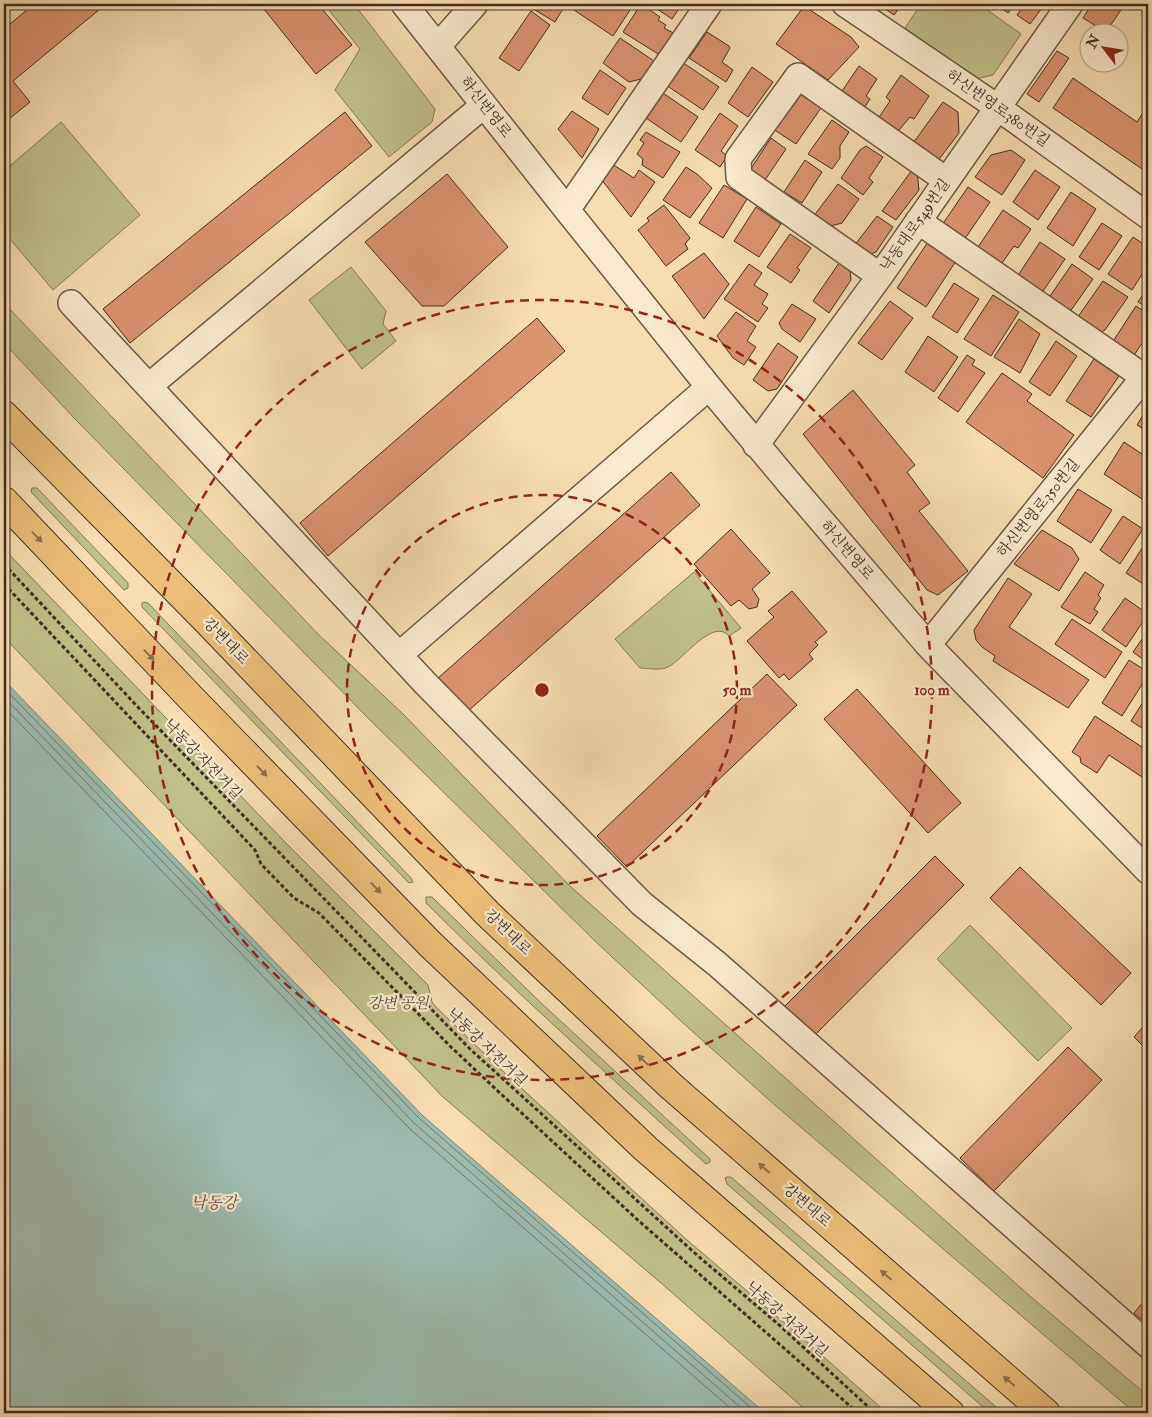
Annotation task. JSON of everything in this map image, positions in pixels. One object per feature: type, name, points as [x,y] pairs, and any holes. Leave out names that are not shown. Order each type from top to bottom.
[{"type":"main road","name":"강변대로","points":[[4,415],[206,620],[488,914],[672,1088],[1046,1413]]},
{"type":"main road","points":[[4,502],[190,697],[438,950],[646,1148],[950,1413]]},
{"type":"street","name":"하신번영로","points":[[404,4],[756,445],[928,645],[1146,865]]},
{"type":"street","points":[[438,46],[475,4]]},
{"type":"street","points":[[567,210],[709,4]]},
{"type":"street","name":"하신번영로380번길","points":[[845,4],[997,107],[1148,216]]},
{"type":"street","name":"낙동대로549번길","points":[[756,445],[880,276],[1070,4]]},
{"type":"street","points":[[880,276],[740,177],[738,159],[798,76],[946,180]]},
{"type":"street","points":[[149,386],[484,105]]},
{"type":"street","points":[[918,221],[1146,375]]},
{"type":"street","points":[[70,303],[400,655],[642,904],[721,968],[1148,1345]]},
{"type":"street","name":"하신번영로350번길","points":[[928,645],[1146,375]]},
{"type":"street","points":[[400,655],[709,387]]},
{"type":"path","name":"낙동강 자전거길","points":[[4,564],[134,704],[470,1049],[698,1256],[778,1324],[875,1413]]},
{"type":"path","points":[[4,584],[255,850],[260,864],[294,898],[319,913],[451,1047],[640,1222],[858,1413]]},
{"type":"green space","points":[[324,4],[354,4],[435,109],[432,122],[389,157],[335,90],[360,49]]},
{"type":"green space","points":[[921,4],[979,4],[1021,34],[993,75],[976,79],[905,28]]},
{"type":"green space","points":[[61,122],[140,215],[53,290],[4,232],[4,171]]},
{"type":"green space","points":[[351,267],[386,311],[383,324],[396,341],[362,369],[309,300]]},
{"type":"green space","points":[[4,303],[318,634],[402,713],[570,886],[1031,1297],[1148,1396],[1148,1413],[1135,1413],[768,1099],[596,942],[368,718],[75,419],[4,343]]},
{"type":"green space","points":[[32,488],[37,488],[128,583],[128,588],[124,590],[31,492]]},
{"type":"green space","name":"강변 공원","points":[[4,549],[284,841],[428,985],[432,1002],[437,1008],[494,1063],[687,1240],[887,1413],[809,1413],[661,1283],[443,1097],[4,637]]},
{"type":"green space","points":[[694,572],[741,628],[729,636],[722,632],[715,632],[707,636],[668,667],[658,669],[640,668],[615,639]]},
{"type":"green space","points":[[144,602],[148,603],[413,882],[409,883],[142,607]]},
{"type":"green space","points":[[426,897],[432,897],[539,1001],[710,1159],[710,1162],[706,1164],[529,1002],[426,903]]},
{"type":"green space","points":[[970,925],[1072,1028],[1038,1061],[937,959]]},
{"type":"green space","points":[[731,1177],[1003,1413],[990,1413],[727,1184],[725,1178]]},
{"type":"water","name":"낙동강","points":[[4,680],[422,1115],[765,1413],[4,1413]]},
{"type":"building","points":[[34,4],[106,4],[13,81],[30,102],[4,123],[4,29]]},
{"type":"building","points":[[260,4],[318,4],[352,45],[316,74]]},
{"type":"building","points":[[525,4],[558,4],[564,7],[555,22]]},
{"type":"building","points":[[578,4],[634,4],[613,36],[574,10]]},
{"type":"building","points":[[641,4],[660,17],[658,20],[666,25],[664,28],[677,35],[663,57],[623,32]]},
{"type":"building","points":[[650,4],[682,4],[672,19]]},
{"type":"building","points":[[878,4],[902,4],[894,15]]},
{"type":"building","points":[[995,4],[1015,4],[1008,13]]},
{"type":"building","points":[[1025,4],[1045,4],[1030,24],[1017,15]]},
{"type":"building","points":[[1092,4],[1125,4],[1113,22],[1090,22],[1083,18]]},
{"type":"building","points":[[804,6],[851,37],[859,47],[828,80],[776,44]]},
{"type":"building","points":[[531,11],[550,25],[519,71],[499,58]]},
{"type":"building","points":[[707,32],[730,48],[722,62],[733,70],[726,82],[689,58]]},
{"type":"building","points":[[620,38],[657,63],[645,78],[629,82],[603,63]]},
{"type":"building","points":[[1057,51],[1069,58],[1039,102],[1027,94]]},
{"type":"building","points":[[682,62],[719,87],[703,110],[666,85]]},
{"type":"building","points":[[859,66],[877,79],[866,96],[870,99],[861,113],[838,97]]},
{"type":"building","points":[[752,67],[773,82],[748,117],[728,103]]},
{"type":"building","points":[[600,70],[626,88],[608,115],[582,98]]},
{"type":"building","points":[[901,75],[929,96],[914,119],[910,117],[894,136],[875,123],[890,101],[886,97]]},
{"type":"building","points":[[1073,78],[1137,122],[1148,105],[1148,173],[1053,108]]},
{"type":"building","points":[[663,93],[698,117],[681,142],[646,118]]},
{"type":"building","points":[[805,93],[823,105],[796,144],[773,129],[796,94]]},
{"type":"building","points":[[943,102],[958,112],[959,133],[937,162],[908,150]]},
{"type":"building","points":[[572,111],[599,129],[582,158],[558,129]]},
{"type":"building","points":[[345,112],[372,146],[130,343],[103,309]]},
{"type":"building","points":[[720,113],[738,126],[721,151],[727,156],[720,167],[695,150]]},
{"type":"building","points":[[832,120],[849,132],[840,146],[840,158],[832,169],[808,154]]},
{"type":"building","points":[[646,132],[680,152],[663,178],[642,165],[643,159],[637,154],[644,143],[640,140]]},
{"type":"building","points":[[771,138],[786,149],[763,183],[748,173]]},
{"type":"building","points":[[866,146],[883,157],[869,178],[873,182],[863,195],[841,178],[860,150]]},
{"type":"building","points":[[1011,150],[1025,160],[1002,195],[975,177],[991,155]]},
{"type":"building","points":[[805,160],[822,172],[802,203],[784,192]]},
{"type":"building","points":[[612,164],[634,178],[639,170],[655,182],[631,217],[601,179]]},
{"type":"building","points":[[686,167],[712,188],[690,218],[663,200]]},
{"type":"building","points":[[912,170],[917,172],[919,190],[896,220],[882,211]]},
{"type":"building","points":[[1035,170],[1060,187],[1038,220],[1013,202]]},
{"type":"building","points":[[447,174],[508,247],[444,306],[422,306],[365,242]]},
{"type":"building","points":[[838,184],[859,199],[842,223],[827,227],[813,217]]},
{"type":"building","points":[[724,185],[747,199],[723,238],[699,223]]},
{"type":"building","points":[[968,187],[990,202],[964,240],[942,225]]},
{"type":"building","points":[[1071,192],[1096,209],[1073,246],[1047,228]]},
{"type":"building","points":[[664,205],[690,238],[685,244],[688,249],[666,266],[638,230],[649,221],[647,218]]},
{"type":"building","points":[[756,207],[781,224],[759,257],[734,241]]},
{"type":"building","points":[[1003,210],[1031,229],[1018,248],[1014,246],[1000,266],[976,250]]},
{"type":"building","points":[[877,216],[893,227],[876,252],[865,256],[854,246]]},
{"type":"building","points":[[1102,223],[1122,236],[1099,270],[1079,257]]},
{"type":"building","points":[[790,234],[811,248],[797,268],[800,270],[791,283],[767,267]]},
{"type":"building","points":[[1133,237],[1148,247],[1148,265],[1132,290],[1108,274]]},
{"type":"building","points":[[928,242],[956,261],[926,307],[897,288]]},
{"type":"building","points":[[1040,242],[1065,259],[1039,297],[1015,280]]},
{"type":"building","points":[[704,253],[729,284],[704,319],[672,276]]},
{"type":"building","points":[[839,263],[850,270],[851,280],[829,313],[813,301]]},
{"type":"building","points":[[749,264],[762,273],[754,285],[768,294],[762,304],[768,308],[758,322],[724,299]]},
{"type":"building","points":[[1072,264],[1093,279],[1067,316],[1046,302]]},
{"type":"building","points":[[1103,281],[1128,297],[1105,330],[1095,335],[1075,321]]},
{"type":"building","points":[[954,283],[979,299],[957,333],[932,317]]},
{"type":"building","points":[[1148,287],[1148,308],[1138,302]]},
{"type":"building","points":[[993,295],[1019,312],[991,356],[964,339]]},
{"type":"building","points":[[890,301],[913,318],[882,360],[858,343]]},
{"type":"building","points":[[792,304],[816,319],[800,342],[782,329],[779,323]]},
{"type":"building","points":[[1136,306],[1148,314],[1148,334],[1131,360],[1110,346]]},
{"type":"building","points":[[736,312],[756,326],[747,341],[756,347],[744,365],[733,358],[717,336]]},
{"type":"building","points":[[537,318],[565,351],[328,556],[300,523]]},
{"type":"building","points":[[1019,319],[1040,334],[1020,373],[994,357]]},
{"type":"building","points":[[928,336],[958,357],[934,392],[905,372]]},
{"type":"building","points":[[1056,341],[1077,356],[1050,396],[1029,382]]},
{"type":"building","points":[[778,343],[798,357],[777,389],[768,391],[753,380]]},
{"type":"building","points":[[967,355],[975,360],[972,365],[985,373],[958,412],[938,398]]},
{"type":"building","points":[[1094,359],[1119,376],[1091,417],[1066,401]]},
{"type":"building","points":[[1002,373],[1032,394],[1027,401],[1074,435],[1043,478],[966,422]]},
{"type":"building","points":[[853,390],[915,465],[907,472],[930,503],[919,511],[968,571],[938,595],[927,590],[803,434]]},
{"type":"building","points":[[1148,407],[1148,432],[1137,425]]},
{"type":"building","points":[[1124,442],[1148,458],[1148,503],[1104,474]]},
{"type":"building","points":[[671,472],[700,505],[467,712],[437,679]]},
{"type":"building","points":[[1078,489],[1112,510],[1091,543],[1057,521]]},
{"type":"building","points":[[1123,516],[1143,529],[1120,564],[1100,550]]},
{"type":"building","points":[[731,529],[770,573],[752,589],[759,599],[757,607],[749,609],[739,600],[731,606],[694,564]]},
{"type":"building","points":[[1042,530],[1072,548],[1079,559],[1059,591],[1014,564]]},
{"type":"building","points":[[1148,539],[1148,587],[1126,573]]},
{"type":"building","points":[[1085,572],[1104,585],[1098,595],[1101,598],[1094,609],[1098,612],[1090,624],[1061,607]]},
{"type":"building","points":[[1008,578],[1032,594],[1009,627],[1089,680],[1068,708],[993,661],[995,656],[976,640],[974,630]]},
{"type":"building","points":[[792,591],[827,632],[815,642],[818,645],[809,654],[813,659],[789,680],[784,674],[779,678],[747,641],[774,617],[768,611]]},
{"type":"building","points":[[1125,598],[1148,614],[1126,647],[1102,630]]},
{"type":"building","points":[[1072,619],[1122,652],[1105,678],[1055,644]]},
{"type":"building","points":[[1145,635],[1148,637],[1148,663],[1133,652]]},
{"type":"building","points":[[1129,660],[1148,672],[1148,675],[1122,716],[1102,703]]},
{"type":"building","points":[[767,674],[797,705],[627,867],[597,836]]},
{"type":"building","points":[[857,689],[961,803],[928,833],[824,719]]},
{"type":"building","points":[[1148,694],[1148,732],[1131,721]]},
{"type":"building","points":[[1095,716],[1148,751],[1148,781],[1109,755],[1097,773],[1081,763],[1080,757],[1072,752]]},
{"type":"building","points":[[935,856],[964,885],[813,1037],[784,1007]]},
{"type":"building","points":[[1020,867],[1131,973],[1101,1005],[990,898]]},
{"type":"building","points":[[1148,1021],[1148,1051],[1134,1037]]},
{"type":"building","points":[[1068,1047],[1102,1080],[994,1191],[960,1158]]},
{"type":"building","points":[[1148,1296],[1148,1325],[1134,1313]]}]
